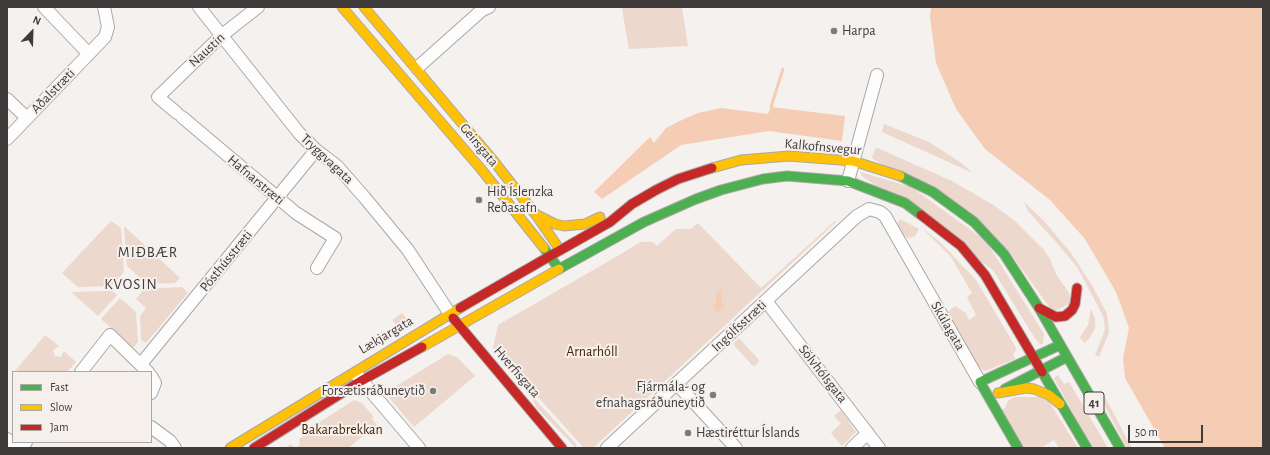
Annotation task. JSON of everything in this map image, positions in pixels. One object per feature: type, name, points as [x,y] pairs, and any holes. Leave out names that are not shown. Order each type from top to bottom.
[{"type":"main road","name":"Geirsgata","points":[[342,7],[481,169],[559,269]]},
{"type":"main road","name":"Geirsgata","points":[[364,7],[417,68],[536,215],[569,264]]},
{"type":"main road","name":"Geirsgata","points":[[404,79],[416,81],[464,138],[478,143]]},
{"type":"main road","name":"Kalkofnsvegur","points":[[560,250],[610,222],[632,204],[678,179],[701,170],[741,160],[789,156],[852,161],[907,179],[934,192],[974,222],[1004,254],[1039,308],[1068,357]]},
{"type":"main road","points":[[569,264],[644,222],[731,186],[763,179],[787,176],[816,177],[848,181],[867,187],[905,203],[955,241],[985,275],[1042,370]]},
{"type":"main road","name":"Geirsgata","points":[[536,215],[555,224],[575,226],[586,224],[632,204]]},
{"type":"main road","name":"Lækjargata","points":[[230,448],[433,323],[560,250]]},
{"type":"main road","name":"Lækjargata","points":[[254,448],[361,381],[569,264]]},
{"type":"main road","points":[[1039,308],[1056,317],[1064,316],[1072,310],[1075,304],[1077,288]]},
{"type":"main road","name":"Hverfisgata","points":[[450,314],[562,448]]},
{"type":"main road","points":[[980,382],[1060,345]]},
{"type":"main road","points":[[989,398],[1068,357]]},
{"type":"main road","name":"41","points":[[1068,357],[1120,448]]},
{"type":"main road","name":"41","points":[[1042,370],[1087,448]]},
{"type":"main road","name":"Skúlagata","points":[[980,382],[1018,448]]},
{"type":"main road","points":[[998,393],[1012,390],[1034,389],[1049,395],[1064,408]]},
{"type":"street","points":[[44,7],[89,54]]},
{"type":"street","name":"Aðalstræti","points":[[7,139],[99,44],[108,32],[108,21],[104,7]]},
{"type":"street","name":"Tryggvagata","points":[[199,7],[298,133],[345,174],[408,250],[450,314]]},
{"type":"street","name":"Naustin","points":[[158,97],[221,36],[258,7]]},
{"type":"street","points":[[417,68],[482,10],[489,7]]},
{"type":"street","points":[[848,181],[852,161],[877,75]]},
{"type":"street","name":"Hafnarstræti","points":[[158,97],[277,198],[308,221],[335,238],[317,268]]},
{"type":"street","points":[[7,99],[26,118]]},
{"type":"street","name":"Pósthússtræti","points":[[145,368],[316,150]]},
{"type":"street","name":"Ingólfsstræti","points":[[607,448],[857,216],[863,211],[874,209]]},
{"type":"street","name":"Skúlagata","points":[[874,209],[885,216],[980,382]]},
{"type":"street","name":"Sölvhólsgata","points":[[766,301],[879,448]]},
{"type":"street","points":[[82,371],[110,335],[145,368]]},
{"type":"street","points":[[354,371],[418,448]]},
{"type":"street","points":[[152,378],[155,383],[152,390]]},
{"type":"street","points":[[677,384],[736,448]]},
{"type":"street","points":[[152,428],[170,441],[175,448]]},
{"type":"street","points":[[852,448],[868,433]]},
{"type":"street","points":[[7,439],[14,448]]},
{"type":"green space","points":[[625,7],[682,7],[688,46],[629,49],[622,9]]},
{"type":"green space","points":[[884,124],[929,142],[960,162],[973,173],[882,132]]},
{"type":"green space","points":[[877,148],[952,181],[995,206],[1016,222],[1044,250],[1050,259],[1056,274],[1069,293],[1071,303],[1053,312],[1008,250],[872,158],[875,149]]},
{"type":"green space","points":[[860,172],[911,187],[986,241],[1044,334],[1043,344],[1040,344],[1034,337],[993,270],[862,176]]},
{"type":"green space","points":[[1024,202],[1044,221],[1071,253],[1093,287],[1107,314],[1109,332],[1099,357],[1095,355],[1105,328],[1103,316],[1077,267],[1028,211]]},
{"type":"green space","points":[[900,219],[919,229],[915,236],[908,238],[902,234],[897,224]]},
{"type":"green space","points":[[111,221],[121,228],[124,272],[111,286],[78,287],[62,273]]},
{"type":"green space","name":"Arnarhóll","points":[[835,221],[836,222],[593,448],[584,448],[493,347],[498,325],[640,242],[653,242],[657,246],[676,229],[691,229],[698,223],[761,288]]},
{"type":"green space","points":[[124,226],[180,278],[175,283],[147,284],[127,266]]},
{"type":"green space","points":[[921,227],[941,243],[976,280],[1015,346],[1016,350],[1013,354],[1015,359],[985,371],[978,367],[949,316],[949,311],[955,306],[965,312],[969,320],[976,315],[967,297],[972,293],[951,257]]},
{"type":"green space","points":[[182,287],[188,293],[146,343],[141,340],[140,316],[146,308],[136,299],[144,289]]},
{"type":"green space","points":[[112,291],[117,295],[98,316],[71,292]]},
{"type":"green space","points":[[120,298],[136,312],[138,342],[133,348],[101,319]]},
{"type":"green space","points":[[1091,309],[1095,319],[1095,328],[1089,339],[1084,343],[1080,337],[1088,325]]},
{"type":"green space","points":[[402,313],[408,320],[397,326],[392,320]]},
{"type":"green space","points":[[45,335],[59,346],[53,350],[55,356],[61,357],[64,351],[76,362],[68,371],[15,371]]},
{"type":"green space","points":[[739,338],[758,359],[759,362],[755,366],[752,365],[733,344]]},
{"type":"green space","points":[[448,354],[457,357],[475,376],[414,427],[385,393]]},
{"type":"green space","points":[[1058,375],[1064,384],[1069,382],[1108,448],[1092,448],[1054,378]]},
{"type":"green space","points":[[1101,390],[1132,448],[1127,448],[1098,393]]},
{"type":"green space","points":[[532,396],[576,444],[576,448],[536,407]]},
{"type":"green space","points":[[1014,397],[1046,397],[1078,448],[1059,448],[1054,440],[1041,448],[1024,448],[1001,410],[1005,408],[1008,401]]},
{"type":"green space","name":"Bakarabrekkan","points":[[354,400],[362,403],[374,417],[372,419],[377,425],[348,448],[295,448],[300,445],[299,439],[316,428],[317,424]]},
{"type":"green space","points":[[841,410],[856,432],[842,446],[831,433],[841,423],[834,416]]},
{"type":"green space","points":[[291,444],[295,448],[285,448]]},
{"type":"shaded area","points":[[931,7],[1263,7],[1263,448],[1165,448],[1125,378],[1123,358],[1129,328],[1116,292],[1085,239],[1050,200],[985,149],[956,109],[936,63],[930,17]]},
{"type":"shaded area","points":[[771,107],[845,116],[842,141],[769,131],[681,145],[602,199],[594,192],[650,137],[654,143],[666,128],[684,119],[698,113],[721,108],[768,114]]},
{"type":"shaded area","points":[[722,289],[721,302],[725,306],[718,312],[712,306],[716,302],[716,294]]},
{"type":"waterway","points":[[771,107],[783,69]]},
{"type":"traffic: fast","points":[[544,248],[559,269],[644,222],[696,199],[721,190],[763,179],[787,176],[848,181],[905,203],[921,215]]},
{"type":"traffic: fast","points":[[900,176],[933,192],[974,222],[1004,254],[1039,308],[1120,448]]},
{"type":"traffic: fast","points":[[1018,448],[980,382],[1060,345]]},
{"type":"traffic: fast","points":[[1005,389],[1067,357]]},
{"type":"traffic: fast","points":[[1042,372],[1087,448]]},
{"type":"traffic: slow","points":[[342,7],[481,169],[544,248]]},
{"type":"traffic: slow","points":[[364,7],[492,159],[536,215],[556,244]]},
{"type":"traffic: slow","points":[[712,168],[741,160],[789,156],[853,161],[900,176]]},
{"type":"traffic: slow","points":[[537,215],[555,224],[564,226],[585,224],[600,217]]},
{"type":"traffic: slow","points":[[422,347],[559,269]]},
{"type":"traffic: slow","points":[[230,448],[460,308]]},
{"type":"traffic: slow","points":[[998,393],[1026,388],[1034,389],[1049,395],[1060,404]]},
{"type":"traffic: jam","points":[[550,256],[610,222],[632,204],[656,190],[678,179],[712,168]]},
{"type":"traffic: jam","points":[[921,215],[961,246],[985,275],[1042,372]]},
{"type":"traffic: jam","points":[[460,308],[550,256]]},
{"type":"traffic: jam","points":[[1039,308],[1056,317],[1065,316],[1072,310],[1075,304],[1077,288]]},
{"type":"traffic: jam","points":[[453,318],[562,448]]},
{"type":"traffic: jam","points":[[254,448],[361,381],[422,347]]},
{"type":"place","name":"Harpa","points":[[834,31]]},
{"type":"place","name":"Hið Íslenzka Reðasafn","points":[[479,200]]},
{"type":"place","name":"Forsætisráðuneytið","points":[[433,391]]},
{"type":"place","name":"Fjármála- og efnahagsráðuneytið","points":[[713,395]]},
{"type":"place","name":"Hæstiréttur Íslands","points":[[688,433]]},
{"type":"district","name":"MIÐBÆR","points":[[148,252]]},
{"type":"district","name":"KVOSIN","points":[[131,284]]}]
